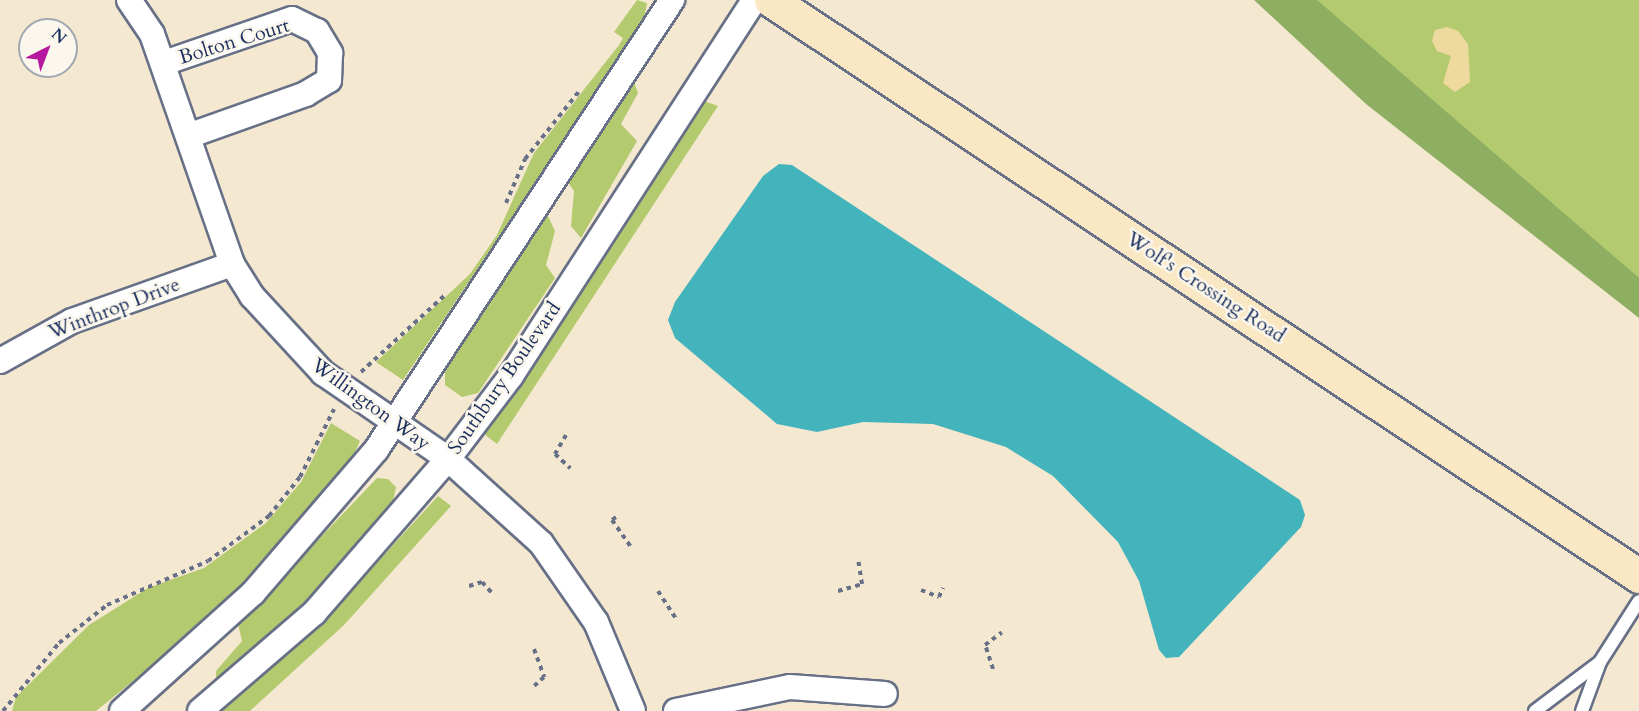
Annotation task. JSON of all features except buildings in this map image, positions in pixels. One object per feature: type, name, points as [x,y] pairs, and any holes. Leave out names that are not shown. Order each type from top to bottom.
[{"type":"main road","name":"Wolf's Crossing Road","points":[[771,0],[1639,576]]},
{"type":"street","name":"Willington Way","points":[[129,0],[164,63],[191,135],[232,264],[278,330],[323,373],[448,459],[541,543],[573,583],[600,629],[633,711]]},
{"type":"street","points":[[137,706],[262,584],[326,513],[395,422],[672,0]]},
{"type":"street","name":"Southbury Boulevard","points":[[200,711],[314,613],[448,459],[511,376],[754,0]]},
{"type":"street","name":"Bolton Court","points":[[164,63],[292,19],[317,31],[330,53],[329,81],[314,90],[191,135]]},
{"type":"street","name":"Winthrop Drive","points":[[0,361],[72,321],[232,264]]},
{"type":"street","points":[[676,711],[790,687],[885,694]]},
{"type":"lane","points":[[1582,711],[1600,662],[1639,601]]},
{"type":"lane","points":[[1535,711],[1600,662]]},
{"type":"path","points":[[501,214],[525,159],[585,84]]},
{"type":"path","points":[[359,375],[450,291]]},
{"type":"path","points":[[3,711],[59,643],[107,605],[208,561],[269,516],[300,477],[337,404]]},
{"type":"path","points":[[566,435],[555,454],[570,468]]},
{"type":"path","points":[[616,517],[612,520],[630,546]]},
{"type":"path","points":[[838,591],[862,584],[858,558]]},
{"type":"path","points":[[469,586],[482,582],[492,593]]},
{"type":"path","points":[[921,590],[939,597],[943,588]]},
{"type":"path","points":[[658,591],[676,619]]},
{"type":"path","points":[[993,669],[985,645],[1002,632]]},
{"type":"path","points":[[534,649],[544,677],[534,686]]},
{"type":"green space","points":[[637,0],[647,3],[645,14],[622,53],[403,380],[376,362],[470,274],[497,235],[534,153],[619,45],[623,38],[614,32]]},
{"type":"green space","points":[[1254,0],[1317,0],[1639,278],[1639,318],[1366,104]]},
{"type":"green space","points":[[1311,0],[1639,0],[1639,288]]},
{"type":"green space","points":[[633,79],[638,93],[621,124],[637,141],[581,238],[571,226],[574,191],[567,181]]},
{"type":"green space","points":[[701,100],[718,106],[497,444],[484,434],[486,427]]},
{"type":"green space","points":[[546,212],[555,231],[546,265],[555,278],[478,393],[462,397],[445,385],[445,370]]},
{"type":"green space","points":[[331,423],[360,441],[350,463],[259,569],[190,635],[96,711],[12,711],[16,697],[89,625],[148,588],[204,568],[266,523],[301,482]]},
{"type":"green space","points":[[377,478],[388,479],[396,487],[392,506],[311,598],[216,683],[216,671],[242,641],[238,624]]},
{"type":"green space","points":[[438,496],[451,506],[344,625],[250,711],[220,711],[339,604]]},
{"type":"sand","points":[[1447,27],[1458,31],[1468,44],[1470,82],[1455,92],[1443,83],[1451,56],[1437,51],[1432,41],[1435,30]]},
{"type":"water","points":[[779,164],[792,165],[1300,500],[1305,515],[1301,527],[1179,657],[1166,658],[1159,650],[1139,581],[1118,542],[1053,476],[1006,447],[933,424],[863,422],[817,432],[777,424],[675,338],[668,320],[675,302],[763,176]]}]
